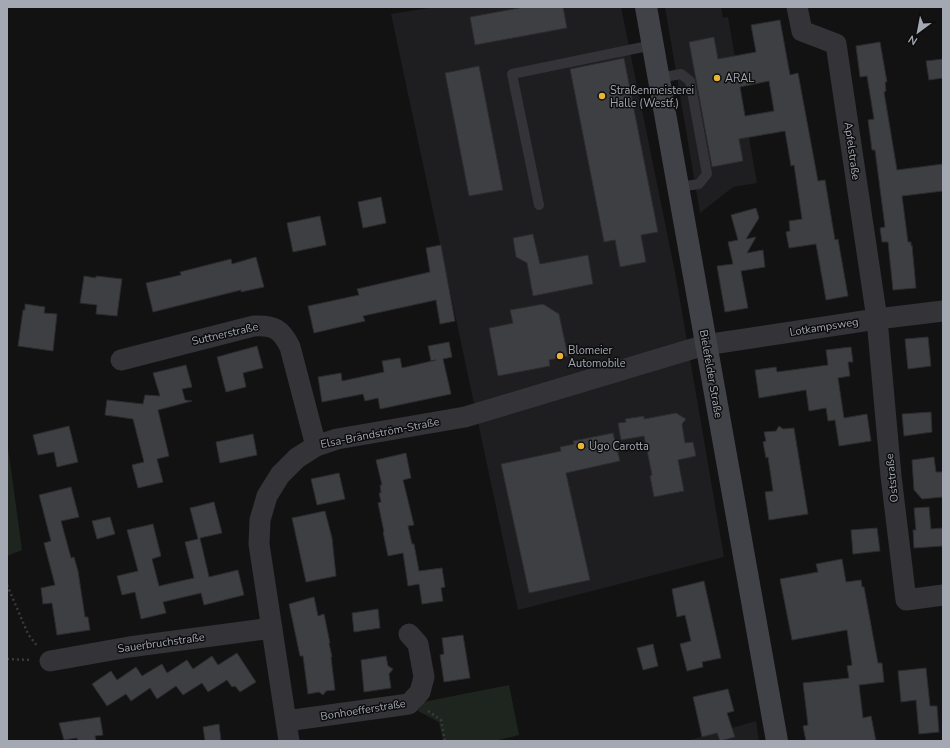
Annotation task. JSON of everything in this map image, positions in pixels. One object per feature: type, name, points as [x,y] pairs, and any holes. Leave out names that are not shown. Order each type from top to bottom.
[{"type":"street","name":"Bielefelder Straße","points":[[646,7],[705,345],[777,741]]},
{"type":"street","name":"Apfelstraße","points":[[797,7],[802,31],[836,44],[877,319]]},
{"type":"street","name":"Lotkampsweg","points":[[705,345],[877,319],[943,311]]},
{"type":"street","name":"Oststraße","points":[[877,319],[891,476],[906,600],[943,595]]},
{"type":"street","name":"Suttnerstraße","points":[[121,360],[254,326],[266,325],[277,328],[285,336],[290,347],[316,446]]},
{"type":"street","name":"Elsa-Brändström-Straße","points":[[289,741],[259,544],[260,520],[267,496],[280,475],[297,458],[316,446],[337,439],[466,417],[705,345]]},
{"type":"street","name":"Sauerbruchstraße","points":[[50,661],[129,647],[272,628]]},
{"type":"street","name":"Bonhoefferstraße","points":[[286,721],[409,704],[420,692],[424,677],[418,644],[409,634]]},
{"type":"lane","points":[[539,205],[512,74],[653,45]]},
{"type":"lane","points":[[659,78],[681,74],[690,81],[707,174],[698,184],[678,187]]},
{"type":"path","points":[[7,585],[28,634],[50,661]]},
{"type":"path","points":[[7,659],[50,661]]},
{"type":"path","points":[[414,698],[441,720],[445,741]]},
{"type":"shaded area","points":[[435,7],[621,7],[676,277],[724,557],[518,610],[391,14]]},
{"type":"shaded area","points":[[665,7],[721,7],[723,18],[728,17],[757,183],[733,187],[700,213]]},
{"type":"shaded area","points":[[7,440],[22,550],[7,556]]},
{"type":"shaded area","points":[[509,685],[519,735],[494,741],[443,741],[439,722],[418,711],[423,702]]},
{"type":"shaded area","points":[[756,721],[759,741],[687,741]]},
{"type":"building","points":[[524,7],[563,7],[567,28],[475,45],[470,17]]},
{"type":"building","points":[[780,20],[790,75],[798,73],[818,181],[825,180],[835,240],[838,239],[848,296],[826,300],[816,244],[789,248],[786,232],[790,231],[789,221],[802,219],[794,165],[791,166],[785,131],[739,139],[743,161],[712,167],[689,42],[714,37],[718,59],[756,52],[751,25]],"holes":[[[769,81],[774,111],[745,116],[740,87]]]},
{"type":"building","points":[[880,42],[887,82],[885,82],[886,91],[884,92],[897,170],[943,164],[943,191],[902,196],[908,242],[911,242],[911,246],[912,245],[916,288],[893,290],[888,242],[882,242],[880,228],[885,227],[875,150],[872,150],[868,120],[874,119],[867,76],[860,77],[856,46]]},
{"type":"building","points":[[624,58],[658,232],[641,235],[646,262],[620,267],[615,240],[604,242],[570,69]]},
{"type":"building","points":[[943,59],[943,78],[929,80],[926,61]]},
{"type":"building","points":[[479,66],[503,190],[469,196],[445,73]]},
{"type":"building","points":[[381,197],[386,223],[363,228],[358,202]]},
{"type":"building","points":[[756,208],[759,218],[746,239],[756,237],[747,253],[763,250],[765,267],[741,271],[748,308],[725,312],[717,266],[733,264],[728,242],[738,240],[731,215]]},
{"type":"building","points":[[320,216],[326,245],[293,252],[287,223]]},
{"type":"building","points":[[533,234],[540,264],[588,255],[593,284],[533,296],[527,263],[516,257],[513,238]]},
{"type":"building","points":[[441,245],[455,321],[440,324],[436,300],[363,316],[365,321],[314,333],[308,306],[359,295],[357,289],[430,272],[426,248]]},
{"type":"building","points":[[256,257],[264,287],[241,292],[241,290],[153,312],[146,283],[181,275],[180,272],[231,259],[232,264]]},
{"type":"building","points":[[84,276],[122,279],[117,316],[96,314],[97,305],[80,303]]},
{"type":"building","points":[[25,304],[45,307],[44,313],[57,314],[53,351],[18,346]]},
{"type":"building","points":[[543,304],[559,314],[568,356],[549,360],[550,366],[498,376],[489,328],[513,323],[510,310]]},
{"type":"building","points":[[928,337],[931,366],[908,369],[905,339]]},
{"type":"building","points":[[449,342],[452,357],[443,359],[451,394],[380,409],[378,398],[365,401],[363,394],[322,402],[318,377],[341,373],[342,381],[384,372],[382,361],[400,358],[402,368],[436,360],[431,361],[428,346]]},
{"type":"building","points":[[257,346],[263,368],[243,373],[246,387],[226,392],[217,357]]},
{"type":"building","points":[[851,347],[853,362],[848,362],[850,376],[838,378],[844,418],[867,414],[871,441],[839,446],[835,420],[828,421],[826,408],[809,411],[806,390],[759,398],[755,370],[776,367],[777,372],[828,365],[826,350]]},
{"type":"building","points":[[186,365],[192,387],[182,389],[185,400],[192,401],[158,410],[169,456],[157,459],[163,482],[138,488],[132,465],[144,462],[133,419],[105,415],[107,400],[143,404],[145,395],[160,396],[153,373]]},
{"type":"building","points":[[931,412],[932,432],[904,436],[902,414]]},
{"type":"building","points":[[676,413],[686,419],[682,424],[685,443],[693,442],[696,456],[678,460],[684,491],[654,497],[650,476],[652,475],[644,436],[621,440],[618,423],[626,422],[625,419],[644,416],[644,419]]},
{"type":"building","points":[[69,426],[78,462],[57,467],[54,452],[38,455],[33,435]]},
{"type":"building","points":[[779,426],[783,429],[794,428],[808,514],[769,520],[765,492],[773,491],[768,457],[766,458],[763,442],[766,441],[764,432],[776,431]]},
{"type":"building","points":[[613,433],[620,461],[566,473],[590,580],[529,593],[501,464],[561,451],[560,447],[574,444],[573,441]]},
{"type":"building","points":[[253,434],[257,455],[220,463],[216,442]]},
{"type":"building","points":[[406,453],[411,478],[403,480],[414,525],[408,526],[412,544],[414,544],[419,571],[442,568],[445,587],[441,588],[443,601],[422,604],[419,584],[408,586],[403,553],[388,556],[378,503],[381,502],[379,493],[381,493],[380,485],[382,485],[376,460]]},
{"type":"building","points":[[934,457],[936,472],[943,472],[943,497],[922,499],[914,490],[912,460]]},
{"type":"building","points":[[339,473],[345,499],[317,505],[311,479]]},
{"type":"building","points":[[71,487],[79,517],[61,521],[71,558],[74,557],[78,571],[85,617],[88,617],[90,630],[57,635],[52,603],[43,604],[41,588],[55,585],[44,543],[51,541],[39,495]]},
{"type":"building","points":[[214,502],[222,533],[200,538],[209,577],[238,570],[244,595],[204,605],[201,593],[163,602],[166,613],[141,619],[135,592],[122,595],[117,576],[138,571],[127,530],[153,524],[161,556],[152,559],[159,586],[194,578],[185,542],[198,539],[190,508]]},
{"type":"building","points":[[929,507],[931,529],[943,528],[943,546],[914,548],[913,530],[916,530],[914,508]]},
{"type":"building","points":[[325,511],[332,538],[336,576],[306,582],[292,518]]},
{"type":"building","points":[[110,517],[115,534],[97,539],[92,521]]},
{"type":"building","points":[[877,528],[880,551],[853,554],[851,530]]},
{"type":"building","points":[[842,559],[846,582],[861,580],[862,587],[864,587],[878,663],[882,663],[884,682],[859,685],[863,718],[871,716],[876,741],[806,741],[803,726],[808,725],[803,683],[849,678],[847,666],[852,665],[847,630],[792,640],[780,579],[818,572],[816,564]]},
{"type":"building","points":[[704,581],[721,658],[702,662],[703,667],[687,671],[680,644],[691,641],[685,615],[677,617],[672,589]]},
{"type":"building","points":[[314,597],[318,616],[324,614],[332,657],[335,690],[326,691],[323,695],[319,692],[308,694],[303,656],[300,656],[289,604]]},
{"type":"building","points":[[378,609],[380,628],[354,632],[352,613]]},
{"type":"building","points":[[463,635],[470,678],[444,682],[440,655],[444,654],[442,638]]},
{"type":"building","points":[[653,644],[658,666],[643,670],[637,648]]},
{"type":"building","points":[[237,653],[256,682],[240,692],[235,686],[232,687],[227,680],[208,692],[202,683],[183,695],[176,686],[157,699],[150,688],[131,701],[126,694],[107,706],[92,684],[111,671],[117,680],[136,667],[142,676],[162,664],[167,673],[187,660],[193,669],[212,656],[218,665]]},
{"type":"building","points":[[386,656],[388,666],[393,669],[389,674],[391,688],[364,692],[361,660]]},
{"type":"building","points":[[926,668],[930,706],[937,706],[939,732],[919,734],[916,700],[901,702],[898,671]]},
{"type":"building","points":[[728,689],[734,711],[727,713],[735,737],[720,741],[717,733],[702,737],[693,697]]},
{"type":"building","points":[[100,717],[103,735],[95,736],[96,741],[78,741],[77,738],[64,740],[59,723]]},
{"type":"building","points":[[219,724],[221,741],[205,741],[203,727]]},
{"type":"place","name":"ARAL","points":[[717,78]]},
{"type":"place","name":"Straßenmeisterei Halle (Westf.)","points":[[602,96]]},
{"type":"place","name":"Blomeier Automobile","points":[[560,356]]},
{"type":"place","name":"Ugo Carotta","points":[[581,446]]}]
